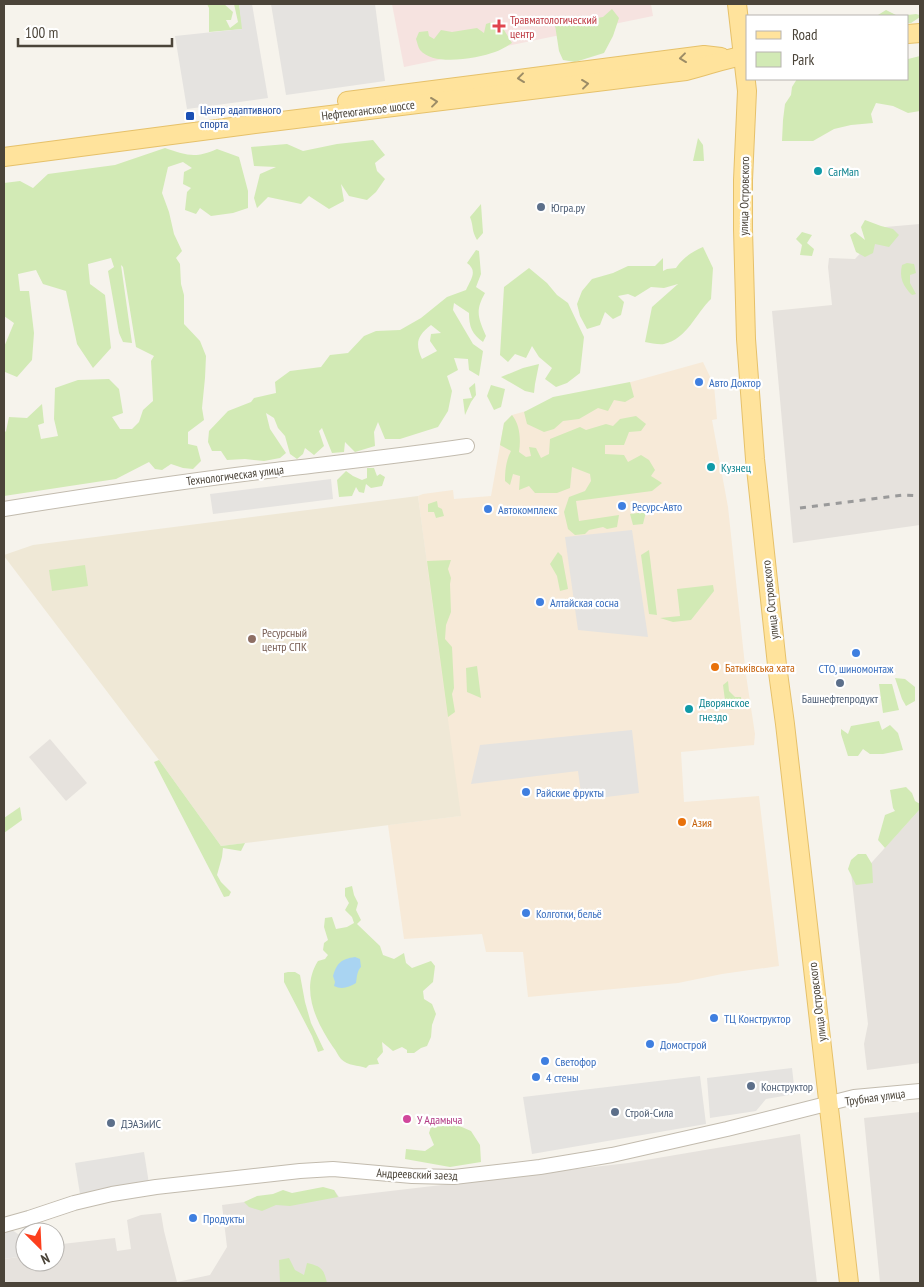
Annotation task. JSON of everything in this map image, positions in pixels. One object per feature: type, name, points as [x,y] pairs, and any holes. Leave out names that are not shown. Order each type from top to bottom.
[{"type":"main road","name":"улица Островского","points":[[737,4],[741,56],[747,91],[743,180],[743,263],[746,339],[755,459],[849,1283]]},
{"type":"main road","name":"Нефтеюганское шоссе","points":[[4,145],[704,55],[741,56]]},
{"type":"main road","name":"Нефтеюганское шоссе","points":[[4,157],[686,71],[741,56]]},
{"type":"street","name":"Технологическая улица","points":[[4,509],[142,487],[409,455],[467,446]]},
{"type":"street","name":"Трубная улица","points":[[829,1104],[854,1098],[920,1091]]},
{"type":"street","name":"Андреевский заезд","points":[[4,1225],[74,1203],[112,1194],[156,1187],[300,1171],[333,1169],[412,1176],[454,1177],[540,1167],[612,1155],[829,1104]]},
{"type":"shaded area","points":[[239,4],[252,4],[268,98],[187,109],[175,36],[242,29]]},
{"type":"shaded area","points":[[271,4],[375,4],[385,81],[286,95]]},
{"type":"shaded area","name":"Травматологический центр","points":[[392,4],[651,4],[653,16],[404,67]]},
{"type":"shaded area","points":[[920,224],[920,525],[793,543],[772,311],[832,305],[828,267],[829,258],[855,259],[885,227]]},
{"type":"shaded area","points":[[703,362],[714,385],[717,419],[712,420],[728,507],[746,675],[755,734],[754,745],[681,752],[684,802],[759,796],[779,966],[722,974],[678,983],[528,997],[523,952],[486,952],[482,934],[404,939],[388,825],[460,816],[418,496],[453,490],[454,499],[491,496],[504,423],[512,415]]},
{"type":"shaded area","points":[[331,479],[333,499],[213,514],[210,494]]},
{"type":"shaded area","name":"Ресурсный центр СПК","points":[[418,496],[461,816],[221,846],[159,760],[4,556],[33,545]]},
{"type":"shaded area","points":[[632,530],[648,637],[578,630],[565,537]]},
{"type":"shaded area","points":[[632,730],[639,793],[582,800],[578,771],[471,784],[480,745]]},
{"type":"shaded area","points":[[50,739],[87,783],[66,801],[29,757]]},
{"type":"shaded area","points":[[920,809],[920,1063],[867,1070],[864,1044],[868,1024],[851,872],[864,871]]},
{"type":"shaded area","name":"Конструктор","points":[[792,1068],[795,1094],[766,1099],[756,1111],[710,1118],[707,1078]]},
{"type":"shaded area","name":"Строй-Сила","points":[[700,1076],[706,1124],[532,1154],[523,1097]]},
{"type":"shaded area","points":[[920,1112],[920,1283],[880,1283],[864,1118]]},
{"type":"shaded area","points":[[800,1134],[817,1283],[4,1283],[4,1259],[15,1257],[15,1272],[65,1272],[65,1244],[115,1238],[117,1251],[131,1249],[127,1220],[141,1215],[161,1213],[177,1282],[210,1275],[227,1247],[222,1205],[334,1190],[339,1197],[628,1163]]},
{"type":"shaded area","points":[[144,1152],[149,1184],[80,1194],[75,1163]]},
{"type":"shaded area","points":[[12,1230],[15,1232],[15,1257],[4,1259],[4,1231]]},
{"type":"green space","points":[[207,4],[224,4],[233,12],[231,20],[226,20],[230,28],[238,22],[234,4],[239,4],[243,29],[209,32],[209,8]]},
{"type":"green space","points":[[612,9],[619,18],[613,36],[604,53],[575,62],[563,60],[559,51],[555,25],[603,17]]},
{"type":"green space","points":[[886,10],[896,15],[878,15]]},
{"type":"green space","points":[[916,14],[920,15],[920,17],[909,23],[909,15],[907,15]]},
{"type":"green space","points":[[492,22],[501,25],[512,43],[497,51],[478,57],[456,60],[435,58],[420,50],[416,39],[419,32],[428,31],[429,36],[434,39],[441,30],[452,32],[477,28],[484,33],[486,24]]},
{"type":"green space","points":[[920,56],[920,111],[908,113],[893,106],[876,103],[871,114],[873,123],[834,129],[813,141],[782,141],[785,104],[791,95],[792,87],[796,80],[909,80],[909,59]]},
{"type":"green space","points":[[698,138],[703,145],[704,161],[693,161]]},
{"type":"green space","points":[[373,140],[385,155],[375,163],[377,171],[385,179],[376,192],[367,200],[349,196],[341,184],[344,201],[329,209],[309,196],[301,204],[268,197],[257,208],[254,198],[260,174],[276,167],[254,166],[251,147],[287,144],[303,151],[337,144]]},
{"type":"green space","points":[[165,148],[191,155],[203,154],[217,149],[239,157],[248,191],[248,208],[233,213],[211,216],[200,208],[196,214],[185,210],[187,192],[191,188],[183,184],[184,172],[192,168],[183,162],[168,167],[162,193],[174,234],[182,251],[176,258],[180,264],[181,284],[184,295],[184,324],[200,341],[206,356],[202,408],[204,420],[188,432],[188,444],[197,446],[201,461],[193,469],[171,464],[162,470],[155,469],[149,462],[116,479],[4,496],[4,433],[9,417],[27,418],[42,404],[44,423],[38,425],[41,439],[58,436],[54,419],[55,388],[78,380],[109,379],[119,389],[123,413],[112,417],[120,429],[132,429],[139,422],[143,410],[153,401],[151,361],[154,356],[136,347],[123,267],[121,265],[132,343],[123,342],[119,333],[108,271],[114,267],[111,258],[88,264],[90,284],[105,295],[111,348],[93,368],[77,344],[66,291],[43,284],[36,270],[18,274],[20,291],[29,291],[34,333],[32,360],[17,377],[5,372],[4,347],[14,323],[4,316],[4,183],[20,181],[33,188],[48,174],[115,165]]},
{"type":"green space","points":[[481,204],[483,233],[477,240],[470,217]]},
{"type":"green space","points":[[865,220],[893,229],[899,235],[889,247],[875,244],[873,253],[865,257],[856,252],[850,235],[855,232],[865,240],[861,227]]},
{"type":"green space","points":[[802,232],[812,235],[807,243],[814,249],[812,256],[800,255],[802,245],[796,239]]},
{"type":"green space","points":[[703,247],[713,268],[711,299],[679,337],[664,344],[645,342],[652,307],[678,284],[664,288],[651,287],[635,297],[628,294],[618,296],[624,302],[621,315],[613,319],[605,312],[600,325],[587,329],[580,316],[577,304],[582,291],[592,279],[628,266],[655,266],[663,258],[663,271],[676,268],[681,261]]},
{"type":"green space","points":[[476,250],[479,251],[481,274],[476,287],[485,293],[479,310],[486,336],[483,342],[472,330],[469,313],[454,303],[453,310],[473,344],[483,351],[479,376],[469,370],[468,359],[454,358],[458,370],[447,376],[452,391],[448,411],[438,427],[400,439],[385,439],[378,422],[374,432],[375,446],[355,452],[345,442],[344,452],[332,453],[322,428],[319,431],[324,446],[314,455],[305,448],[303,454],[297,459],[290,454],[285,436],[278,428],[274,418],[266,413],[270,429],[286,453],[280,458],[264,461],[227,460],[221,451],[212,451],[208,442],[209,431],[228,411],[251,402],[254,398],[276,393],[275,382],[290,371],[321,367],[330,355],[348,353],[364,336],[376,331],[400,330],[421,318],[447,297],[466,290],[473,272],[467,263]],"holes":[[[431,325],[441,333],[431,334],[430,341],[437,351],[422,359],[418,348],[420,336]]]},
{"type":"green space","points":[[907,263],[914,264],[916,273],[910,275],[910,283],[916,294],[912,295],[901,278],[902,265]]},
{"type":"green space","points":[[529,268],[568,303],[584,337],[580,373],[567,383],[556,387],[545,379],[552,368],[539,357],[532,346],[526,358],[515,354],[508,362],[500,355],[504,287]]},
{"type":"green space","points":[[539,364],[534,393],[525,391],[501,377],[523,368]]},
{"type":"green space","points":[[630,382],[634,397],[625,402],[614,400],[608,411],[598,408],[579,419],[563,421],[554,429],[544,432],[527,424],[524,412],[553,397]]},
{"type":"green space","points":[[475,383],[476,395],[465,415],[463,399],[472,398],[469,388]]},
{"type":"green space","points":[[491,385],[505,389],[501,407],[494,410],[487,396]]},
{"type":"green space","points":[[512,415],[517,423],[519,432],[519,452],[526,457],[531,456],[529,447],[536,448],[541,458],[549,454],[550,439],[580,427],[586,430],[606,424],[613,426],[620,419],[636,416],[646,424],[641,431],[629,432],[624,445],[605,445],[605,454],[624,455],[628,462],[641,455],[649,460],[655,470],[651,476],[662,483],[652,491],[576,501],[579,521],[619,515],[617,527],[607,529],[603,527],[589,530],[585,534],[575,535],[568,529],[564,512],[569,497],[585,491],[591,481],[590,474],[572,467],[570,488],[557,493],[535,493],[529,486],[519,490],[520,476],[513,474],[510,485],[505,481],[505,477],[511,451],[500,445],[504,423]]},
{"type":"green space","points":[[367,468],[374,468],[377,476],[380,474],[385,477],[382,486],[371,488],[366,484],[364,493],[359,492],[356,487],[352,496],[339,497],[337,480],[346,471],[362,480],[367,478]]},
{"type":"green space","points":[[437,501],[438,507],[442,509],[444,516],[436,518],[434,512],[428,512],[428,504]]},
{"type":"green space","points":[[646,512],[643,524],[633,525],[630,514]]},
{"type":"green space","points":[[649,550],[657,615],[649,614],[641,555]]},
{"type":"green space","points":[[558,552],[562,556],[568,589],[560,591],[557,576],[550,564]]},
{"type":"green space","points":[[451,560],[448,569],[451,578],[451,612],[446,625],[445,639],[452,647],[454,688],[452,694],[455,712],[448,717],[427,561]]},
{"type":"green space","points":[[85,565],[88,586],[52,591],[49,570]]},
{"type":"green space","points":[[713,585],[714,591],[691,620],[673,622],[660,618],[680,616],[677,589]]},
{"type":"green space","points":[[477,666],[481,698],[467,692],[466,668]]},
{"type":"green space","points":[[895,678],[905,679],[915,687],[915,701],[906,706]]},
{"type":"green space","points":[[728,681],[729,691],[735,697],[741,697],[742,707],[731,710],[726,708],[723,685]]},
{"type":"green space","points":[[879,684],[892,684],[899,710],[883,713]]},
{"type":"green space","points":[[879,721],[882,730],[890,725],[898,733],[903,750],[883,754],[870,754],[863,749],[858,756],[848,756],[841,729],[848,734],[851,726]]},
{"type":"green space","points":[[159,760],[221,846],[245,843],[241,851],[223,848],[217,875],[231,892],[229,896],[224,897],[154,762]]},
{"type":"green space","points":[[906,787],[912,793],[915,801],[920,804],[920,809],[885,848],[878,840],[885,815],[895,811],[890,790]]},
{"type":"green space","points":[[20,807],[22,820],[4,833],[4,818]]},
{"type":"green space","points":[[858,854],[866,854],[872,864],[873,883],[856,885],[848,869],[851,860]]},
{"type":"green space","points":[[352,886],[358,903],[356,910],[361,920],[357,924],[380,946],[383,955],[394,959],[404,953],[406,963],[412,968],[431,961],[435,966],[433,982],[423,991],[424,999],[432,1004],[436,1014],[427,1046],[414,1053],[407,1053],[407,1050],[402,1047],[393,1051],[382,1042],[383,1052],[377,1059],[379,1064],[369,1065],[366,1068],[347,1063],[340,1058],[321,1027],[312,1005],[310,994],[310,983],[318,961],[325,959],[328,955],[323,950],[324,943],[328,940],[324,927],[325,918],[332,917],[336,929],[347,927],[354,923],[352,917],[345,910],[349,903],[345,896],[345,888]]},
{"type":"green space","points":[[295,972],[300,975],[311,1023],[324,1050],[318,1052],[312,1036],[284,982],[284,973]]},
{"type":"green space","points":[[455,1124],[471,1131],[480,1145],[481,1162],[450,1167],[405,1159],[406,1149],[425,1151],[434,1145],[429,1133],[431,1127]]},
{"type":"green space","points":[[323,1187],[334,1190],[338,1197],[290,1206],[276,1205],[262,1211],[249,1207],[244,1202],[257,1196],[273,1194],[283,1190],[292,1193]]},
{"type":"green space","points":[[289,1258],[295,1270],[304,1275],[307,1263],[316,1265],[325,1274],[327,1283],[280,1283],[279,1260]]},
{"type":"water","points":[[355,957],[360,959],[361,967],[356,983],[345,988],[334,986],[333,976],[338,965],[343,960]]},
{"type":"railway","points":[[800,508],[904,495],[920,496]]},
{"type":"place","name":"Травматологический центр","points":[[499,26]]},
{"type":"place","name":"Центр адаптивного спорта","points":[[190,116]]},
{"type":"place","name":"CarMan","points":[[818,171]]},
{"type":"place","name":"Югра.ру","points":[[541,207]]},
{"type":"place","name":"Авто Доктор","points":[[699,382]]},
{"type":"place","name":"Кузнец","points":[[711,467]]},
{"type":"place","name":"Ресурс-Авто","points":[[622,506]]},
{"type":"place","name":"Автокомплекс","points":[[488,509]]},
{"type":"place","name":"Алтайская сосна","points":[[540,602]]},
{"type":"place","name":"Ресурсный центр СПК","points":[[252,639]]},
{"type":"place","name":"СТО, шиномонтаж","points":[[856,653]]},
{"type":"place","name":"Батькiвська хата","points":[[715,667]]},
{"type":"place","name":"Башнефтепродукт","points":[[840,683]]},
{"type":"place","name":"Дворянское гнездо","points":[[689,709]]},
{"type":"place","name":"Райские фрукты","points":[[526,792]]},
{"type":"place","name":"Азия","points":[[682,822]]},
{"type":"place","name":"Колготки, бельё","points":[[526,913]]},
{"type":"place","name":"ТЦ Конструктор","points":[[714,1018]]},
{"type":"place","name":"Домострой","points":[[650,1044]]},
{"type":"place","name":"Светофор","points":[[545,1061]]},
{"type":"place","name":"4 стены","points":[[536,1077]]},
{"type":"place","name":"Конструктор","points":[[751,1086]]},
{"type":"place","name":"Строй-Сила","points":[[615,1112]]},
{"type":"place","name":"У Адамыча","points":[[407,1119]]},
{"type":"place","name":"ДЭАЗиИС","points":[[111,1123]]},
{"type":"place","name":"Продукты","points":[[193,1218]]}]
